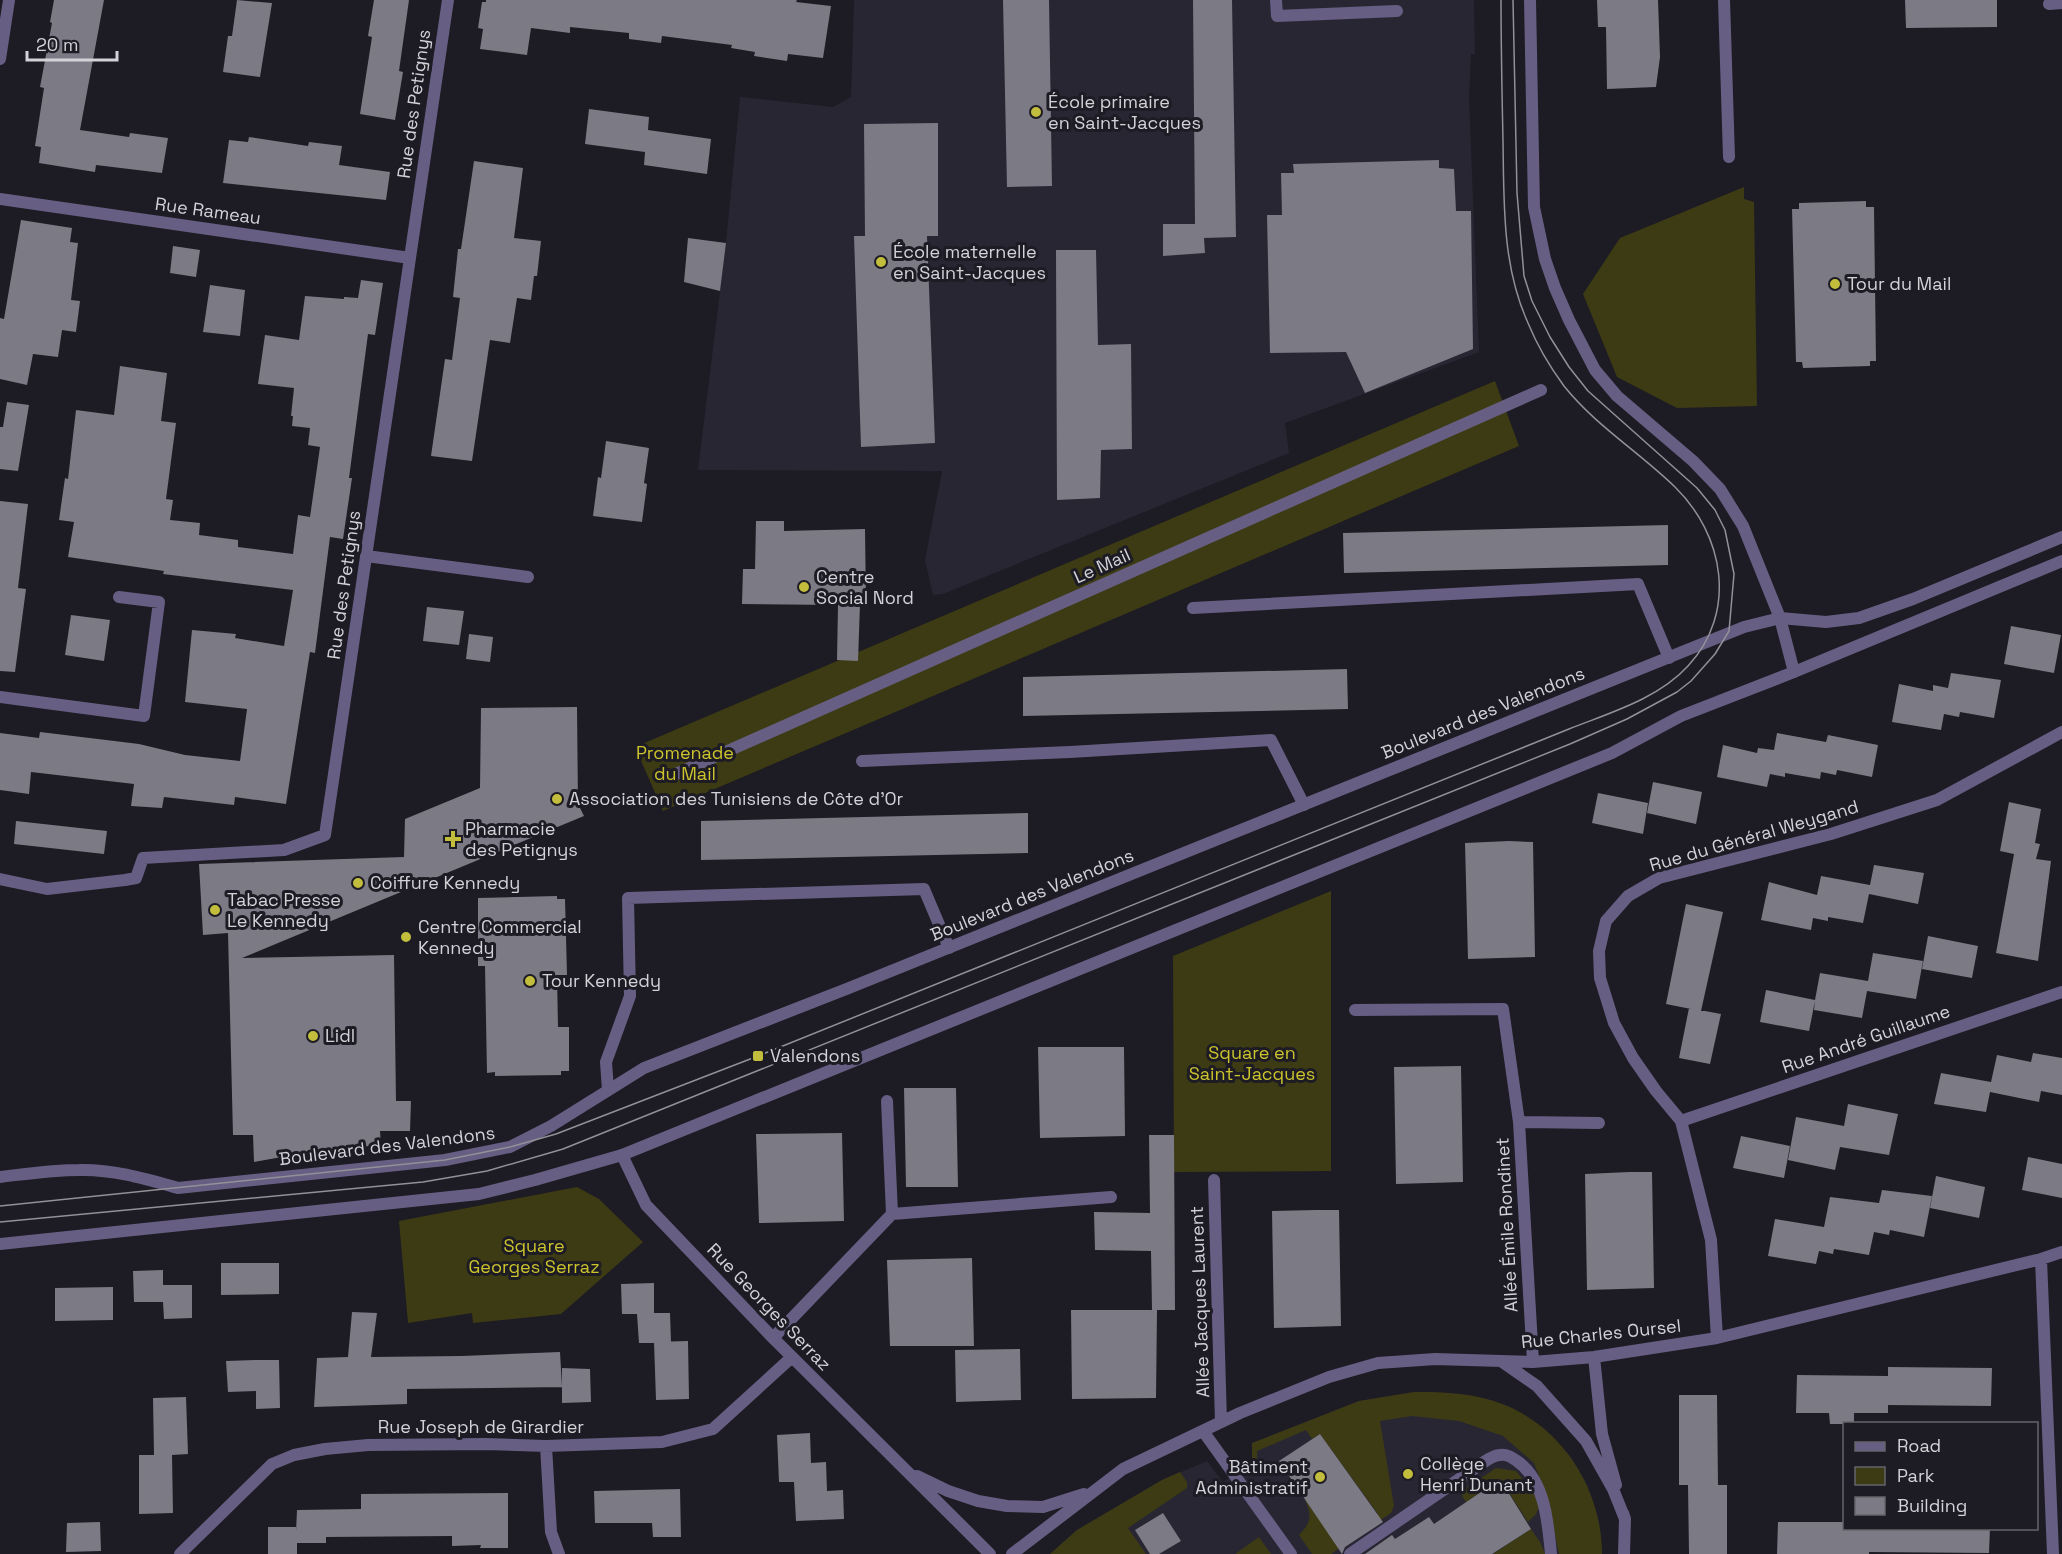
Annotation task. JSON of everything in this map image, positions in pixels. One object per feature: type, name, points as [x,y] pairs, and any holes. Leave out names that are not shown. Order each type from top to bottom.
[{"type":"street","points":[[1,51],[9,0]]},
{"type":"street","name":"Rue des Petignys","points":[[0,879],[47,889],[136,878],[143,858],[284,849],[325,835],[448,0]]},
{"type":"street","points":[[1276,0],[1277,16],[1397,11]]},
{"type":"street","points":[[1530,0],[1534,207],[1545,259],[1560,299],[1595,370],[1617,396],[1693,461],[1720,489],[1743,526],[1780,618],[1794,672]]},
{"type":"street","points":[[1724,0],[1729,157]]},
{"type":"street","name":"Rue Rameau","points":[[0,199],[410,258]]},
{"type":"street","name":"Le Mail","points":[[676,774],[1541,390]]},
{"type":"street","name":"Boulevard des Valendons","points":[[0,1177],[89,1170],[109,1171],[178,1188],[445,1160],[510,1147],[551,1126],[644,1068],[949,948],[1744,627],[1780,618],[1826,622],[1859,618],[1913,599],[2062,537]]},
{"type":"street","points":[[366,556],[528,578]]},
{"type":"street","points":[[0,1244],[479,1194],[622,1155],[1612,753],[1681,716],[1794,672],[2062,561]]},
{"type":"street","points":[[1193,608],[1638,584],[1669,658]]},
{"type":"street","points":[[0,697],[144,716],[159,602],[119,597]]},
{"type":"street","name":"Rue du Général Weygand","points":[[1717,1338],[1711,1240],[1681,1121],[1633,1058],[1614,1023],[1600,978],[1599,951],[1606,921],[1628,896],[1659,878],[1831,834],[1937,800],[2062,732]]},
{"type":"street","points":[[862,762],[1271,740],[1304,805]]},
{"type":"street","points":[[608,1090],[606,1062],[630,996],[628,898],[924,889],[949,948]]},
{"type":"street","name":"Rue André Guillaume","points":[[1681,1121],[2062,992]]},
{"type":"street","name":"Allée Émile Rondinet","points":[[1355,1010],[1503,1009],[1519,1122],[1533,1362]]},
{"type":"street","points":[[887,1101],[892,1214]]},
{"type":"street","name":"Allée Émile Rondinet","points":[[1519,1122],[1599,1123]]},
{"type":"street","name":"Rue Georges Serraz","points":[[622,1155],[646,1206],[773,1338],[990,1554]]},
{"type":"street","name":"Allée Jacques Laurent","points":[[1214,1180],[1221,1422]]},
{"type":"street","points":[[773,1338],[892,1214],[1111,1197]]},
{"type":"street","name":"Rue Charles Oursel","points":[[1012,1554],[1123,1469],[1221,1422],[1329,1377],[1378,1363],[1435,1359],[1533,1362],[1594,1357],[1717,1338],[2062,1252]]},
{"type":"street","points":[[2041,1259],[2053,1554]]},
{"type":"street","name":"Rue Joseph de Girardier","points":[[180,1554],[272,1464],[294,1455],[368,1445],[546,1446],[662,1442],[713,1429],[792,1357]]},
{"type":"street","points":[[1594,1357],[1602,1434],[1625,1519],[1624,1554]]},
{"type":"street","points":[[1501,1361],[1537,1386],[1586,1441],[1625,1519]]},
{"type":"street","points":[[1203,1431],[1291,1554]]},
{"type":"street","points":[[546,1446],[551,1532],[559,1554]]},
{"type":"street","points":[[1350,1554],[1487,1460],[1499,1455],[1509,1455],[1521,1464],[1536,1485],[1544,1504],[1551,1554]]},
{"type":"street","name":"Rue Georges Serraz","points":[[907,1472],[968,1498],[1007,1506]]},
{"type":"street","name":"Rue Charles Oursel","points":[[1007,1506],[1043,1507],[1091,1492]]},
{"type":"shaded area","points":[[854,0],[1474,0],[1475,54],[1471,54],[1469,98],[1479,352],[1285,423],[1289,453],[943,594],[933,595],[925,560],[942,471],[698,470],[726,243],[740,97],[833,107],[851,97]]},
{"type":"shaded area","name":"Collège Henri Dunant","points":[[1414,1392],[1450,1393],[1486,1399],[1514,1409],[1545,1429],[1571,1457],[1588,1486],[1599,1522],[1602,1554],[1050,1554],[1077,1530],[1162,1480],[1207,1461],[1223,1482],[1252,1462],[1252,1443],[1359,1401]]},
{"type":"green space","points":[[1744,187],[1744,199],[1754,202],[1757,406],[1677,408],[1617,377],[1583,294],[1620,238]]},
{"type":"green space","name":"Promenade du Mail","points":[[1495,381],[1519,446],[663,811],[635,747]]},
{"type":"green space","name":"Square en Saint-Jacques","points":[[1331,891],[1331,1171],[1174,1172],[1173,956]]},
{"type":"green space","name":"Square Georges Serraz","points":[[577,1187],[599,1199],[643,1242],[561,1314],[473,1323],[472,1313],[408,1323],[399,1221]]},
{"type":"green space","points":[[1414,1392],[1460,1394],[1494,1401],[1526,1416],[1545,1430],[1562,1446],[1587,1485],[1600,1530],[1602,1554],[1559,1554],[1547,1497],[1534,1463],[1503,1436],[1459,1421],[1412,1416],[1380,1421],[1394,1506],[1391,1513],[1331,1554],[1312,1554],[1299,1535],[1309,1521],[1304,1497],[1378,1514],[1320,1434],[1312,1439],[1306,1430],[1257,1451],[1257,1460],[1252,1462],[1252,1443],[1359,1401]]},
{"type":"green space","points":[[1496,1468],[1516,1471],[1531,1489],[1540,1505],[1536,1514],[1528,1522],[1500,1479],[1466,1502],[1462,1496],[1463,1490]]},
{"type":"green space","points":[[1180,1472],[1187,1482],[1187,1488],[1128,1528],[1146,1554],[1050,1554],[1077,1530],[1162,1480]]},
{"type":"green space","points":[[1531,1529],[1545,1554],[1493,1554]]},
{"type":"green space","points":[[1259,1537],[1271,1554],[1235,1554]]},
{"type":"building","points":[[54,0],[104,0],[80,130],[129,137],[130,133],[168,138],[162,173],[96,165],[95,172],[39,163],[41,147],[35,146],[44,88],[40,87]]},
{"type":"building","points":[[237,0],[272,3],[260,77],[223,72],[228,36],[232,36]]},
{"type":"building","points":[[374,0],[409,0],[399,71],[403,72],[395,120],[360,114],[372,37],[368,36]]},
{"type":"building","points":[[486,0],[797,0],[796,2],[831,6],[823,58],[788,54],[787,61],[754,56],[755,52],[731,48],[732,45],[662,36],[661,43],[629,39],[629,33],[570,27],[570,33],[531,28],[527,55],[480,49],[483,29],[478,28],[482,2]]},
{"type":"building","points":[[1003,0],[1049,0],[1052,186],[1007,187]]},
{"type":"building","points":[[1193,0],[1232,0],[1236,237],[1204,238],[1205,253],[1163,256],[1163,224],[1195,224]]},
{"type":"building","points":[[1597,0],[1658,0],[1660,57],[1656,87],[1607,89],[1606,27],[1598,27]]},
{"type":"building","points":[[1905,0],[1997,0],[1997,27],[1906,28]]},
{"type":"building","points":[[589,109],[649,117],[648,130],[711,139],[707,174],[644,165],[645,152],[585,144]]},
{"type":"building","points":[[938,123],[938,236],[927,236],[935,443],[861,447],[854,236],[865,236],[864,124]]},
{"type":"building","points":[[249,137],[308,146],[309,142],[342,146],[339,165],[390,172],[386,200],[223,183],[229,140],[248,142]]},
{"type":"building","points":[[1439,160],[1439,168],[1454,169],[1456,211],[1471,211],[1473,349],[1365,393],[1346,352],[1270,353],[1267,215],[1282,215],[1281,173],[1294,173],[1293,164]]},
{"type":"building","points":[[474,161],[523,168],[514,238],[541,241],[537,276],[534,276],[531,300],[517,298],[510,343],[490,340],[472,461],[431,456],[445,359],[452,360],[460,298],[453,297],[458,249],[461,249]]},
{"type":"building","name":"Tour du Mail","points":[[1866,201],[1866,207],[1874,207],[1876,361],[1870,361],[1870,366],[1803,368],[1802,362],[1796,362],[1792,209],[1799,209],[1799,203]]},
{"type":"building","points":[[21,220],[72,228],[70,242],[78,243],[71,300],[80,301],[76,332],[62,330],[58,357],[33,354],[27,385],[0,379],[0,318],[4,319]]},
{"type":"building","points":[[688,238],[726,243],[720,291],[684,282]]},
{"type":"building","points":[[173,246],[200,250],[196,277],[170,273]]},
{"type":"building","points":[[1056,250],[1096,250],[1098,345],[1131,344],[1132,449],[1101,450],[1100,498],[1057,500]]},
{"type":"building","points":[[361,280],[383,283],[375,335],[368,334],[343,539],[330,537],[315,653],[310,652],[286,804],[235,797],[234,805],[164,797],[162,808],[131,806],[134,784],[31,772],[29,794],[0,790],[0,733],[39,738],[40,732],[139,744],[185,755],[240,761],[247,709],[185,702],[192,630],[236,634],[235,638],[284,646],[293,590],[163,574],[164,571],[68,557],[74,522],[59,520],[65,478],[68,479],[76,410],[114,415],[120,366],[167,373],[161,421],[176,423],[166,499],[173,500],[170,520],[200,523],[199,535],[238,540],[238,547],[293,554],[298,515],[310,517],[320,447],[308,445],[310,428],[292,426],[294,388],[258,384],[265,335],[299,340],[305,296],[358,298]]},
{"type":"building","points":[[210,285],[245,290],[240,336],[203,332]]},
{"type":"building","points":[[7,402],[29,405],[18,471],[0,469],[0,427],[3,427]]},
{"type":"building","points":[[606,441],[649,448],[642,522],[593,516]]},
{"type":"building","points":[[0,501],[28,504],[18,588],[26,589],[15,672],[0,671]]},
{"type":"building","name":"Centre Social Nord","points":[[756,521],[784,521],[784,531],[865,529],[866,605],[860,604],[858,661],[837,660],[838,605],[742,604],[743,569],[755,569]]},
{"type":"building","points":[[1668,525],[1668,565],[1344,573],[1343,533]]},
{"type":"building","points":[[427,607],[464,611],[459,645],[423,641]]},
{"type":"building","points":[[71,615],[110,620],[104,661],[65,655]]},
{"type":"building","points":[[2011,626],[2061,635],[2054,673],[2004,664]]},
{"type":"building","points":[[469,634],[493,637],[490,662],[466,659]]},
{"type":"building","points":[[1347,669],[1348,709],[1023,716],[1023,677]]},
{"type":"building","points":[[1951,673],[2001,680],[1994,718],[1960,712],[1959,717],[1944,714],[1941,730],[1892,722],[1899,684],[1933,691],[1933,685],[1948,688]]},
{"type":"building","points":[[577,707],[578,804],[584,816],[242,958],[394,955],[396,1101],[411,1101],[410,1131],[380,1131],[381,1145],[315,1151],[254,1162],[253,1135],[233,1135],[228,933],[203,935],[199,864],[404,857],[405,819],[480,788],[481,708]]},
{"type":"building","points":[[1777,733],[1826,742],[1828,735],[1878,745],[1872,777],[1837,770],[1836,775],[1821,772],[1820,779],[1785,773],[1785,777],[1770,774],[1767,787],[1717,777],[1723,745],[1757,753],[1758,748],[1774,750]]},
{"type":"building","points":[[1653,782],[1702,792],[1696,824],[1647,813]]},
{"type":"building","points":[[1598,793],[1648,803],[1643,834],[1592,823]]},
{"type":"building","points":[[2009,802],[2041,809],[2035,843],[2040,844],[2036,859],[2051,861],[2038,961],[1996,953],[2014,854],[2000,851]]},
{"type":"building","points":[[1028,813],[1028,853],[701,860],[701,821]]},
{"type":"building","points":[[16,821],[107,831],[104,854],[14,844]]},
{"type":"building","points":[[1533,842],[1535,957],[1468,959],[1465,843]]},
{"type":"building","points":[[1874,865],[1924,873],[1918,904],[1869,894],[1863,923],[1828,917],[1828,921],[1813,918],[1811,930],[1761,920],[1769,882],[1817,895],[1821,876],[1870,885]]},
{"type":"building","name":"Tour Kennedy","points":[[557,896],[557,899],[565,899],[567,975],[557,975],[558,1027],[569,1027],[569,1071],[561,1071],[561,1075],[495,1076],[495,1072],[487,1073],[485,966],[478,966],[478,898]]},
{"type":"building","points":[[1686,904],[1723,912],[1701,1011],[1666,1004]]},
{"type":"building","points":[[1928,936],[1978,946],[1972,978],[1922,969]]},
{"type":"building","points":[[1873,953],[1923,961],[1916,999],[1867,991],[1862,1018],[1814,1010],[1815,1001],[1809,1031],[1760,1022],[1766,990],[1815,1000],[1820,973],[1868,981]]},
{"type":"building","points":[[1689,1008],[1721,1014],[1710,1064],[1679,1058]]},
{"type":"building","points":[[1038,1047],[1124,1047],[1125,1136],[1040,1138]]},
{"type":"building","points":[[2033,1053],[2062,1058],[2062,1095],[2041,1091],[2039,1102],[1990,1092],[1986,1112],[1934,1104],[1941,1073],[1991,1082],[1997,1055],[2031,1062]]},
{"type":"building","points":[[1461,1066],[1463,1182],[1396,1184],[1394,1067]]},
{"type":"building","points":[[904,1088],[956,1088],[958,1187],[906,1187]]},
{"type":"building","points":[[1848,1104],[1898,1114],[1889,1155],[1840,1147],[1835,1170],[1788,1160],[1796,1117],[1844,1126]]},
{"type":"building","points":[[842,1133],[844,1221],[759,1223],[756,1134]]},
{"type":"building","points":[[1149,1135],[1174,1135],[1175,1310],[1152,1310],[1151,1251],[1095,1250],[1094,1212],[1150,1213]]},
{"type":"building","points":[[1741,1136],[1790,1146],[1784,1178],[1733,1168]]},
{"type":"building","points":[[2028,1157],[2062,1164],[2062,1198],[2022,1190]]},
{"type":"building","points":[[1652,1172],[1654,1288],[1587,1290],[1585,1174]]},
{"type":"building","points":[[1936,1176],[1985,1187],[1979,1218],[1930,1208]]},
{"type":"building","points":[[1882,1190],[1932,1196],[1924,1237],[1890,1230],[1889,1235],[1874,1232],[1869,1255],[1834,1249],[1833,1254],[1819,1251],[1816,1264],[1768,1256],[1775,1219],[1824,1227],[1830,1197],[1879,1203]]},
{"type":"building","points":[[1339,1210],[1341,1326],[1274,1328],[1272,1211]]},
{"type":"building","points":[[972,1258],[974,1346],[890,1346],[887,1260]]},
{"type":"building","points":[[221,1263],[279,1263],[279,1294],[221,1295]]},
{"type":"building","points":[[163,1270],[163,1285],[192,1285],[192,1318],[164,1319],[163,1302],[134,1302],[133,1271]]},
{"type":"building","points":[[654,1283],[654,1313],[670,1313],[671,1342],[639,1343],[637,1314],[622,1314],[621,1284]]},
{"type":"building","points":[[113,1287],[113,1320],[55,1321],[55,1288]]},
{"type":"building","points":[[1071,1310],[1157,1310],[1156,1398],[1072,1399]]},
{"type":"building","points":[[352,1312],[377,1313],[371,1357],[560,1352],[562,1387],[407,1389],[407,1404],[314,1407],[317,1358],[348,1357]]},
{"type":"building","points":[[688,1341],[689,1399],[656,1400],[654,1342]]},
{"type":"building","points":[[1020,1349],[1021,1400],[956,1402],[955,1350]]},
{"type":"building","points":[[279,1360],[280,1408],[256,1409],[256,1391],[228,1392],[226,1361]]},
{"type":"building","points":[[1888,1367],[1992,1368],[1991,1406],[1888,1405],[1888,1413],[1854,1413],[1854,1422],[1843,1422],[1843,1424],[1830,1424],[1829,1413],[1796,1413],[1797,1375],[1888,1376]]},
{"type":"building","points":[[562,1368],[590,1369],[591,1402],[562,1403]]},
{"type":"building","points":[[1679,1395],[1717,1395],[1718,1485],[1727,1485],[1727,1554],[1689,1554],[1688,1485],[1679,1485]]},
{"type":"building","points":[[186,1397],[188,1454],[172,1455],[173,1513],[139,1514],[139,1455],[154,1455],[153,1398]]},
{"type":"building","points":[[810,1433],[811,1463],[826,1462],[827,1491],[843,1490],[844,1519],[796,1521],[794,1482],[779,1482],[777,1435]]},
{"type":"building","name":"Bâtiment Administratif","points":[[1320,1434],[1383,1522],[1345,1547],[1342,1554],[1279,1461]]},
{"type":"building","points":[[1500,1479],[1531,1529],[1492,1554],[1365,1554],[1392,1535],[1395,1539],[1429,1517],[1434,1524]]},
{"type":"building","points":[[680,1489],[681,1537],[653,1537],[652,1523],[595,1523],[594,1491]]},
{"type":"building","points":[[508,1493],[508,1548],[480,1548],[481,1545],[452,1546],[452,1536],[326,1537],[326,1543],[297,1543],[297,1554],[268,1554],[268,1527],[296,1527],[296,1532],[297,1510],[361,1509],[361,1494]]},
{"type":"building","points":[[1163,1513],[1181,1541],[1159,1554],[1150,1554],[1135,1530]]},
{"type":"building","points":[[100,1522],[101,1551],[66,1552],[67,1523]]},
{"type":"building","points":[[1778,1522],[1843,1522],[1843,1530],[1990,1530],[1989,1553],[1777,1554]]},
{"type":"tram line","points":[[0,1206],[445,1160],[510,1147],[556,1134],[758,1056],[1616,711],[1648,696],[1676,678],[1704,645],[1714,622],[1719,598],[1719,574],[1714,550],[1692,506],[1675,487],[1603,426],[1564,386],[1540,348],[1520,301],[1509,257],[1504,211],[1501,0]]},
{"type":"tram line","points":[[0,1222],[423,1182],[487,1171],[563,1149],[1570,744],[1627,719],[1677,692],[1691,681],[1715,654],[1729,631],[1734,574],[1725,530],[1715,510],[1697,488],[1588,391],[1550,337],[1532,301],[1524,276],[1517,193],[1513,0]]},
{"type":"place","name":"École primaire en Saint-Jacques","points":[[1036,112]]},
{"type":"place","name":"École maternelle en Saint-Jacques","points":[[881,262]]},
{"type":"place","name":"Tour du Mail","points":[[1835,284]]},
{"type":"place","name":"Centre Social Nord","points":[[804,587]]},
{"type":"place","name":"Association des Tunisiens de Côte d'Or","points":[[557,799]]},
{"type":"place","name":"Pharmacie des Petignys","points":[[453,839]]},
{"type":"place","name":"Coiffure Kennedy","points":[[358,883]]},
{"type":"place","name":"Tabac Presse Le Kennedy","points":[[215,910]]},
{"type":"place","name":"Centre Commercial Kennedy","points":[[406,937]]},
{"type":"place","name":"Tour Kennedy","points":[[530,981]]},
{"type":"place","name":"Lidl","points":[[313,1036]]},
{"type":"place","name":"Valendons","points":[[758,1056]]},
{"type":"place","name":"Collège Henri Dunant","points":[[1408,1474]]},
{"type":"place","name":"Bâtiment Administratif","points":[[1320,1477]]}]
